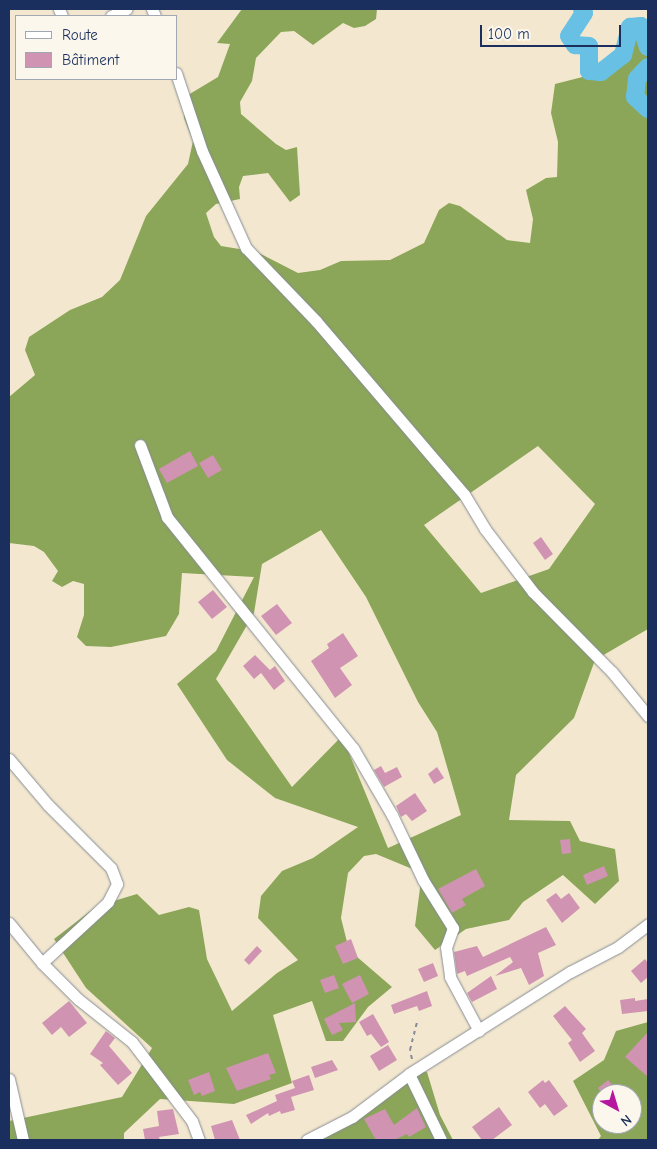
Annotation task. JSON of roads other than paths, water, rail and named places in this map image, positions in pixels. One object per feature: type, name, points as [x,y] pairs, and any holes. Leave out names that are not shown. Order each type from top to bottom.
[{"type":"street","points":[[113,15],[127,9]]},
{"type":"street","points":[[178,79],[202,150],[246,248],[316,322],[464,494],[485,529],[533,592],[612,672],[648,716]]},
{"type":"street","points":[[140,445],[168,517],[353,748],[387,806],[423,880],[454,928],[446,947],[450,977],[479,1031]]},
{"type":"street","points":[[9,760],[48,805],[111,868],[117,884],[108,902],[42,963]]},
{"type":"street","points":[[9,924],[42,963],[132,1042],[192,1121],[199,1140]]},
{"type":"street","points":[[307,1140],[352,1117],[412,1073],[570,972],[618,947],[648,924]]},
{"type":"street","points":[[412,1073],[441,1140]]},
{"type":"street","points":[[9,1079],[23,1140]]},
{"type":"waterway","points":[[582,9],[584,13],[569,36],[575,45],[589,46],[589,71],[601,72],[623,55],[630,27],[641,26],[648,47]]},
{"type":"waterway","points":[[648,67],[637,79],[635,97],[648,109]]}]
